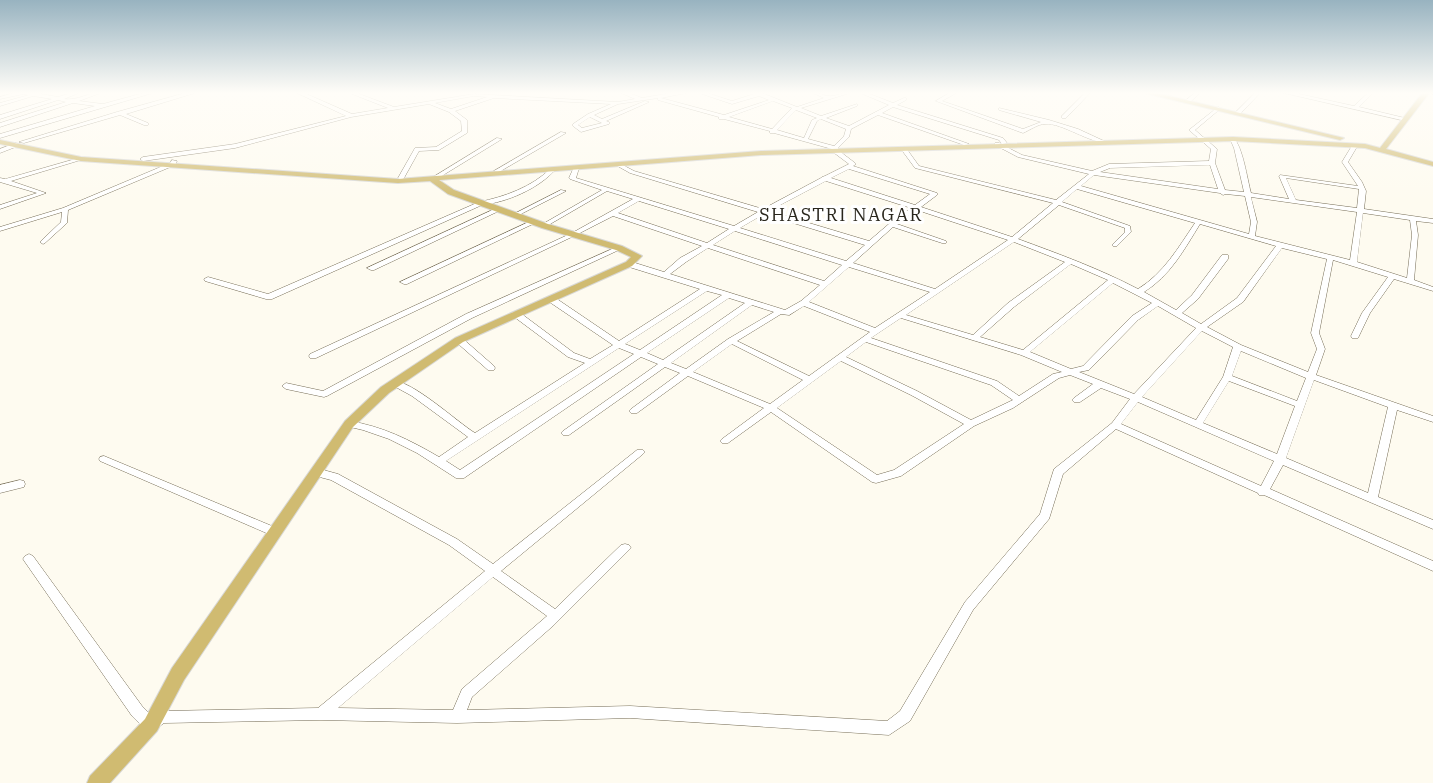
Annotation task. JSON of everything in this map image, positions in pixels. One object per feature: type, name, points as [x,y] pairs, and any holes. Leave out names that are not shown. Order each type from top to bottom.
[{"type":"main road","points":[[1298,129],[1433,164]]},
{"type":"main road","points":[[1387,149],[1400,129]]},
{"type":"main road","points":[[1387,149],[1405,129]]},
{"type":"main road","points":[[1,139],[77,154],[398,182],[497,171],[725,153],[1276,136],[1387,149],[1433,164]]},
{"type":"main road","points":[[19,143],[81,159],[173,162],[401,178],[433,178],[835,149],[904,149],[1022,143],[1204,139],[1358,144]]},
{"type":"main road","points":[[97,783],[151,725],[178,674],[349,424],[395,383],[459,340],[629,264],[637,256],[619,248],[538,224],[451,192],[433,178]]},
{"type":"street","points":[[1,139],[35,129]]},
{"type":"street","points":[[0,151],[67,129]]},
{"type":"street","points":[[143,159],[235,146],[303,129]]},
{"type":"street","points":[[401,178],[417,149],[437,149],[465,132],[465,129]]},
{"type":"street","points":[[665,275],[683,260],[761,213],[853,164],[835,149],[806,138],[759,129]]},
{"type":"street","points":[[772,132],[775,129]]},
{"type":"street","points":[[806,138],[811,129]]},
{"type":"street","points":[[835,149],[847,136],[849,129]]},
{"type":"street","points":[[922,129],[966,144]]},
{"type":"street","points":[[970,129],[1001,138],[1001,144],[1020,156],[1093,173],[1433,221]]},
{"type":"street","points":[[1016,129],[1023,131],[1030,129]]},
{"type":"street","points":[[1071,129],[1101,141]]},
{"type":"street","points":[[1192,129],[1214,149],[1212,163],[1223,193]]},
{"type":"street","points":[[1022,143],[1023,131]]},
{"type":"street","points":[[497,171],[563,133]]},
{"type":"street","points":[[433,178],[499,139]]},
{"type":"street","points":[[1233,139],[1254,222],[1252,236]]},
{"type":"street","points":[[1353,263],[1362,188],[1360,180],[1348,169],[1345,162],[1358,144]]},
{"type":"street","points":[[904,149],[917,167],[1057,203],[1128,227],[1128,232],[1115,245]]},
{"type":"street","points":[[2,181],[81,159]]},
{"type":"street","points":[[0,229],[65,209],[173,162]]},
{"type":"street","points":[[725,441],[876,331],[1013,240],[1093,173],[1109,165],[1212,163]]},
{"type":"street","points":[[617,164],[632,172],[761,213],[870,244]]},
{"type":"street","points":[[629,264],[786,313],[804,303],[892,224],[935,194],[849,167]]},
{"type":"street","points":[[576,168],[572,178],[935,291]]},
{"type":"street","points":[[208,279],[269,297],[481,203],[493,203],[534,183],[552,170]]},
{"type":"street","points":[[1294,202],[1282,176],[1362,188]]},
{"type":"street","points":[[824,178],[1013,240],[1113,279],[1238,346],[1312,376],[1433,419]]},
{"type":"street","points":[[0,207],[43,193],[2,181]]},
{"type":"street","points":[[1076,187],[1330,259],[1353,263],[1433,289]]},
{"type":"street","points":[[404,282],[538,224],[607,189]]},
{"type":"street","points":[[515,215],[563,191]]},
{"type":"street","points":[[313,356],[573,234],[637,200]]},
{"type":"street","points":[[43,242],[64,223],[65,209]]},
{"type":"street","points":[[371,268],[499,209]]},
{"type":"street","points":[[611,213],[824,284]]},
{"type":"street","points":[[1410,281],[1413,219]]},
{"type":"street","points":[[1137,293],[1155,283],[1163,274],[1199,221]]},
{"type":"street","points":[[892,224],[944,242]]},
{"type":"street","points":[[29,559],[137,711],[151,725],[162,717],[321,714],[458,717],[630,712],[889,728],[905,716],[969,606],[1045,516],[1058,472],[1115,425],[1136,398],[1201,328],[1240,300],[1280,245]]},
{"type":"street","points":[[286,386],[324,394],[335,386],[470,316],[619,248]]},
{"type":"street","points":[[1176,314],[1195,297],[1225,257]]},
{"type":"street","points":[[1263,492],[1280,460],[1321,349],[1315,333],[1330,259]]},
{"type":"street","points":[[975,337],[1011,305],[1069,262]]},
{"type":"street","points":[[1355,336],[1366,313],[1392,276]]},
{"type":"street","points":[[1024,352],[1113,279]]},
{"type":"street","points":[[439,461],[706,288]]},
{"type":"street","points":[[349,424],[368,426],[439,461],[460,475],[728,295]]},
{"type":"street","points":[[551,299],[619,345],[770,407],[876,479],[897,472],[971,424],[1056,376],[1086,368],[1135,318],[1156,304]]},
{"type":"street","points":[[566,434],[751,302]]},
{"type":"street","points":[[804,303],[876,331]]},
{"type":"street","points":[[634,411],[731,341],[779,312]]},
{"type":"street","points":[[516,314],[571,355],[591,362]]},
{"type":"street","points":[[899,315],[1024,352],[1074,371],[1433,525]]},
{"type":"street","points":[[866,339],[994,383],[1018,399]]},
{"type":"street","points":[[459,340],[491,368]]},
{"type":"street","points":[[731,341],[809,380]]},
{"type":"street","points":[[1198,424],[1227,377],[1238,346]]},
{"type":"street","points":[[840,357],[971,424]]},
{"type":"street","points":[[1227,377],[1300,405]]},
{"type":"street","points":[[395,383],[409,389],[451,424],[475,436]]},
{"type":"street","points":[[1077,400],[1101,384]]},
{"type":"street","points":[[1372,499],[1393,405]]},
{"type":"street","points":[[1115,425],[1433,566]]},
{"type":"street","points":[[321,714],[640,452]]},
{"type":"street","points":[[104,459],[275,532]]},
{"type":"street","points":[[316,472],[344,482],[453,542],[554,615]]},
{"type":"street","points":[[0,489],[20,484]]},
{"type":"street","points":[[458,717],[467,693],[625,548]]},
{"type":"district","name":"SHASTRI NAGAR","points":[[841,214]]}]
